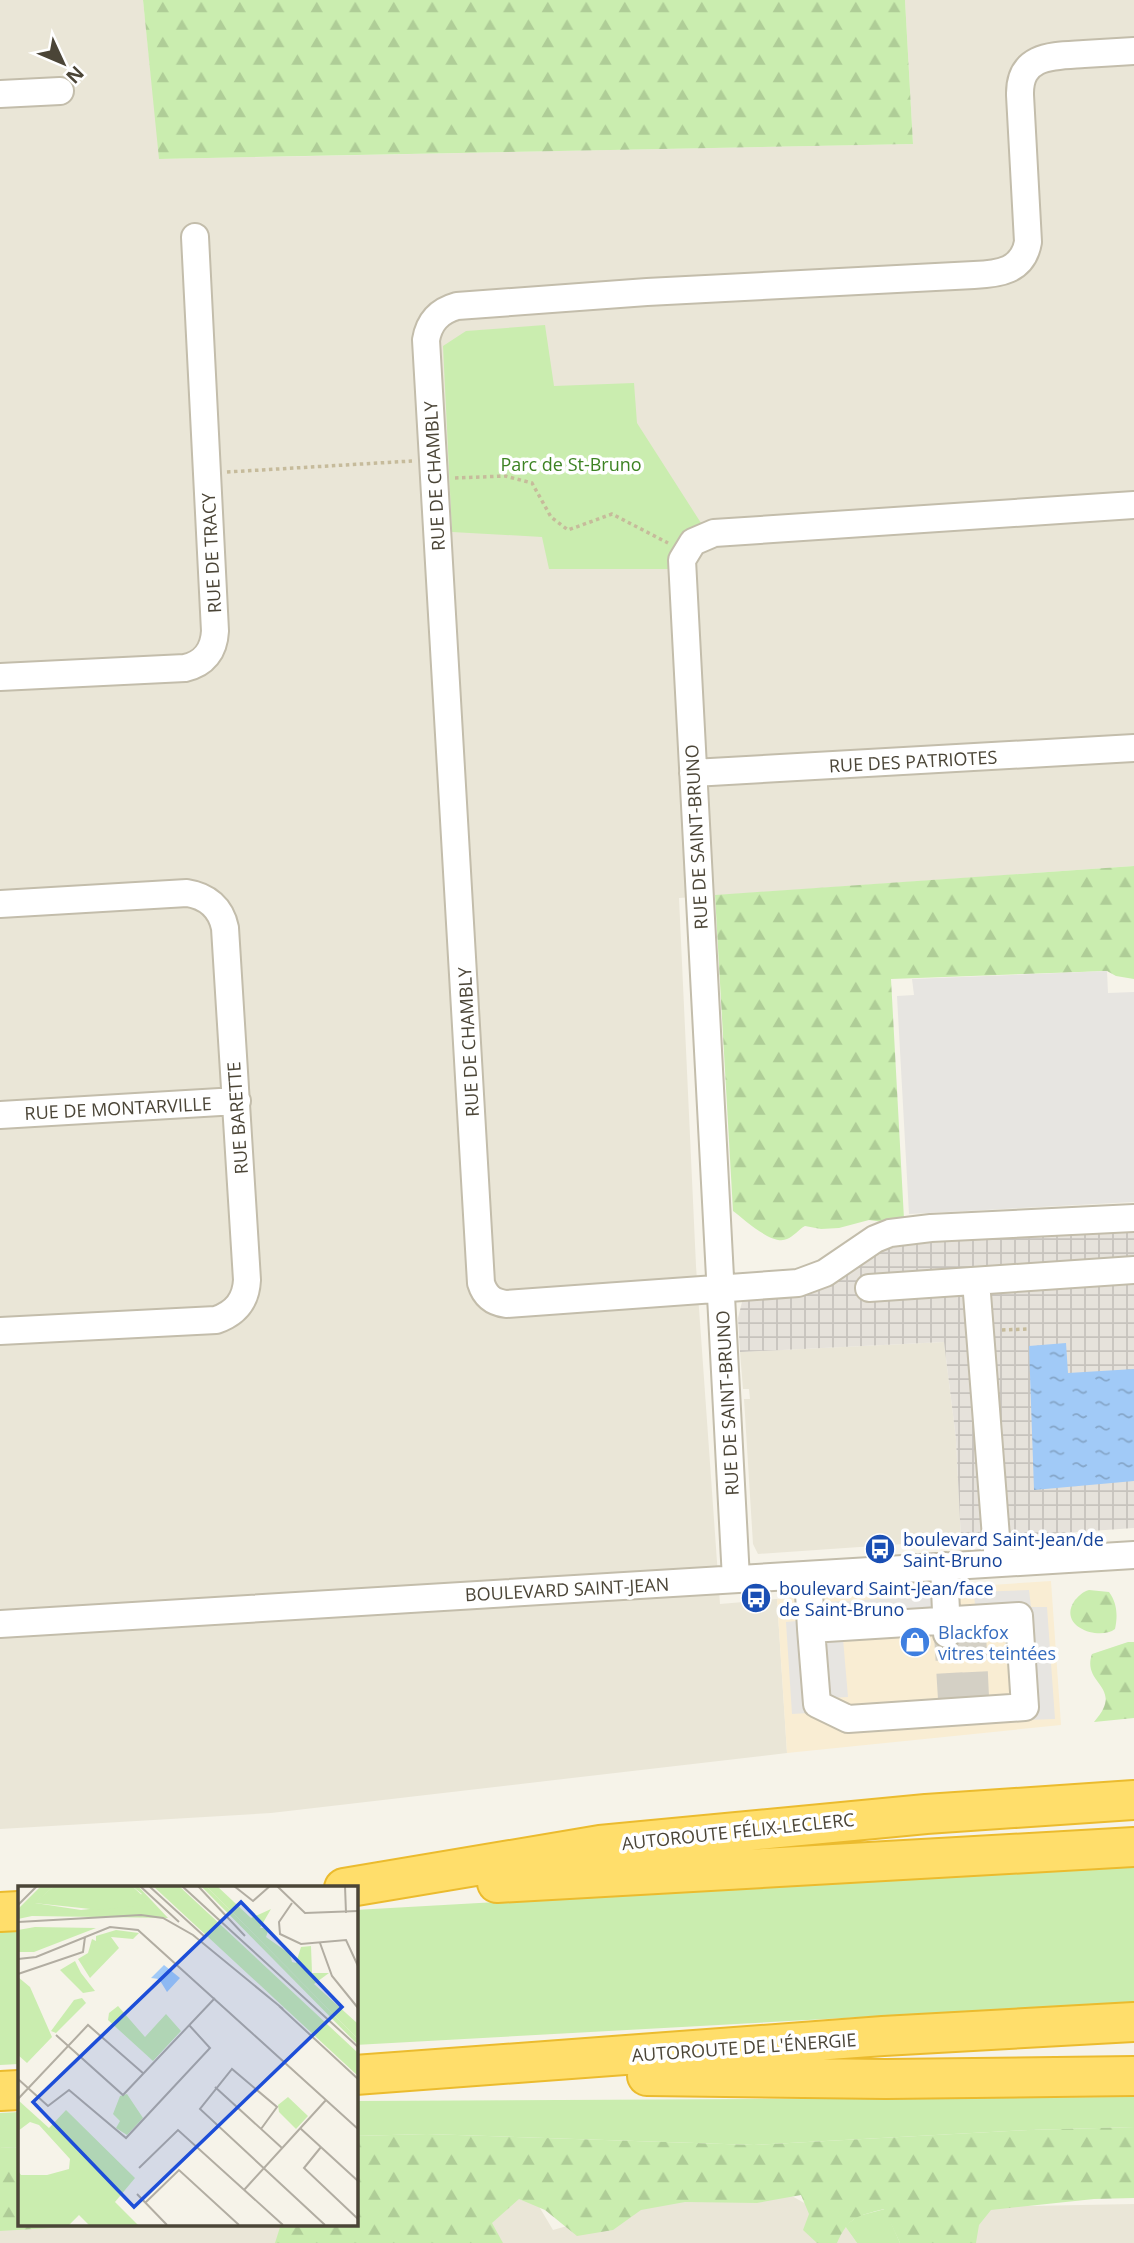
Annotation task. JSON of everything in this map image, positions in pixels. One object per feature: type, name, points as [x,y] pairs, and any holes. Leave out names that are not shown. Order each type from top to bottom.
[{"type":"highway","name":"AUTOROUTE FÉLIX-LECLERC","points":[[356,1886],[600,1845],[900,1816],[1134,1800]]},
{"type":"highway","points":[[357,1891],[1134,1847]]},
{"type":"highway","points":[[0,1912],[18,1911]]},
{"type":"highway","name":"AUTOROUTE DE L'ÉNERGIE","points":[[371,2075],[883,2036],[1134,2022]]},
{"type":"highway","points":[[371,2075],[886,2079],[1134,2077]]},
{"type":"highway","points":[[0,2091],[18,2090]]},
{"type":"street","name":"RUE DE CHAMBLY","points":[[1134,51],[1045,57],[1030,66],[1024,75],[1020,90],[1028,242],[1021,260],[1006,271],[457,306],[442,313],[431,325],[426,340],[482,1286],[491,1299],[506,1304],[798,1283],[825,1273],[875,1239],[890,1233],[931,1228],[1134,1217]]},
{"type":"street","points":[[0,94],[60,91]]},
{"type":"street","name":"RUE DE TRACY","points":[[0,677],[185,668],[205,659],[211,650],[215,635],[195,237]]},
{"type":"street","points":[[688,547],[700,538],[714,533],[1134,505]]},
{"type":"street","name":"RUE DE SAINT-BRUNO","points":[[688,547],[681,568],[736,1579]]},
{"type":"street","name":"RUE DES PATRIOTES","points":[[693,773],[1134,748]]},
{"type":"street","name":"RUE BARETTE","points":[[0,904],[187,894],[203,897],[214,905],[225,928],[247,1280],[245,1296],[236,1309],[222,1318],[0,1331]]},
{"type":"street","name":"RUE DE MONTARVILLE","points":[[0,1115],[237,1101]]},
{"type":"street","points":[[869,1288],[1134,1269]]},
{"type":"street","points":[[976,1281],[998,1563]]},
{"type":"street","name":"BOULEVARD SAINT-JEAN","points":[[0,1624],[1134,1555]]},
{"type":"street","points":[[944,1566],[959,1627]]},
{"type":"street","points":[[808,1575],[811,1629],[817,1704],[848,1719],[964,1705],[1025,1707],[1019,1616],[959,1627],[811,1629]]},
{"type":"path","points":[[207,474],[414,460],[434,472],[442,472],[446,479],[505,476],[532,484],[551,517],[568,530],[612,514],[680,550],[688,547]]},
{"type":"path","points":[[997,1337],[999,1331],[1028,1329]]},
{"type":"shaded area","points":[[0,0],[143,0],[160,159],[913,144],[905,0],[1134,0],[1134,866],[679,898],[696,1266],[720,1604],[777,1599],[787,1753],[271,1813],[0,1829]]},
{"type":"shaded area","points":[[1107,971],[1108,993],[1134,992],[1134,1202],[909,1214],[897,996],[914,995],[912,979]]},
{"type":"shaded area","points":[[1134,1227],[1134,1528],[961,1540],[956,1439],[944,1342],[740,1352],[738,1318],[742,1302],[892,1244]]},
{"type":"shaded area","points":[[944,1342],[956,1439],[961,1540],[758,1554],[753,1544],[744,1399],[750,1399],[749,1389],[743,1389],[740,1352]]},
{"type":"shaded area","points":[[1051,1581],[1061,1725],[787,1753],[777,1599]]},
{"type":"shaded area","points":[[1029,1590],[1031,1607],[1047,1607],[1055,1719],[1027,1720],[1019,1617],[976,1619],[974,1592]]},
{"type":"shaded area","points":[[931,1596],[934,1622],[842,1627],[848,1697],[831,1698],[809,1713],[792,1714],[786,1622],[828,1618],[827,1602]]},
{"type":"shaded area","points":[[783,2191],[845,2226],[857,2243],[501,2243],[484,2214],[531,2193],[553,2230],[634,2207]]},
{"type":"shaded area","points":[[1134,2204],[1134,2243],[967,2243],[971,2207]]},
{"type":"shaded area","points":[[47,2226],[307,2226],[330,2243],[0,2243],[0,2229]]},
{"type":"green space","points":[[143,0],[905,0],[913,144],[159,159]]},
{"type":"green space","name":"Parc de St-Bruno","points":[[545,325],[554,386],[634,383],[637,423],[701,523],[680,538],[669,569],[549,569],[542,537],[452,532],[443,346],[466,331]]},
{"type":"green space","points":[[1134,866],[1134,979],[1116,976],[1107,971],[891,979],[904,1219],[883,1222],[869,1220],[839,1228],[805,1226],[789,1238],[781,1240],[758,1231],[733,1211],[715,895]]},
{"type":"green space","points":[[1089,1590],[1109,1592],[1116,1609],[1115,1629],[1100,1633],[1091,1632],[1082,1629],[1071,1618],[1075,1600]]},
{"type":"green space","points":[[1134,1642],[1134,1718],[1094,1722],[1106,1701],[1105,1693],[1092,1673],[1092,1654]]},
{"type":"green space","points":[[1134,1866],[1134,2002],[357,2045],[357,1910]]},
{"type":"green space","points":[[18,1929],[18,2064],[0,2065],[0,1931]]},
{"type":"green space","points":[[1134,2097],[1134,2127],[754,2145],[427,2134],[357,2136],[357,2101]]},
{"type":"green space","points":[[18,2112],[18,2147],[0,2148],[0,2113]]},
{"type":"green space","points":[[1134,2127],[1134,2198],[1094,2199],[991,2210],[979,2225],[976,2243],[900,2243],[884,2209],[855,2218],[837,2243],[817,2243],[803,2230],[809,2214],[801,2195],[757,2203],[685,2202],[641,2210],[613,2230],[577,2236],[545,2210],[519,2199],[492,2223],[503,2243],[275,2243],[280,2226],[357,2226],[357,2136],[427,2134],[754,2145]]},
{"type":"green space","points":[[18,2147],[18,2226],[83,2226],[0,2231],[0,2148]]},
{"type":"green space","points":[[885,2209],[900,2243],[857,2243],[845,2226],[858,2216]]},
{"type":"water","points":[[1066,1343],[1068,1373],[1134,1369],[1134,1481],[1034,1490],[1029,1346]]},
{"type":"tunnel","points":[[973,1633],[976,1697]]},
{"type":"tunnel","points":[[947,1634],[951,1699]]},
{"type":"place","name":"boulevard Saint-Jean/de Saint-Bruno","points":[[880,1549]]},
{"type":"place","name":"boulevard Saint-Jean/face de Saint-Bruno","points":[[756,1598]]},
{"type":"place","name":"Blackfox vitres teintées","points":[[915,1642]]}]
